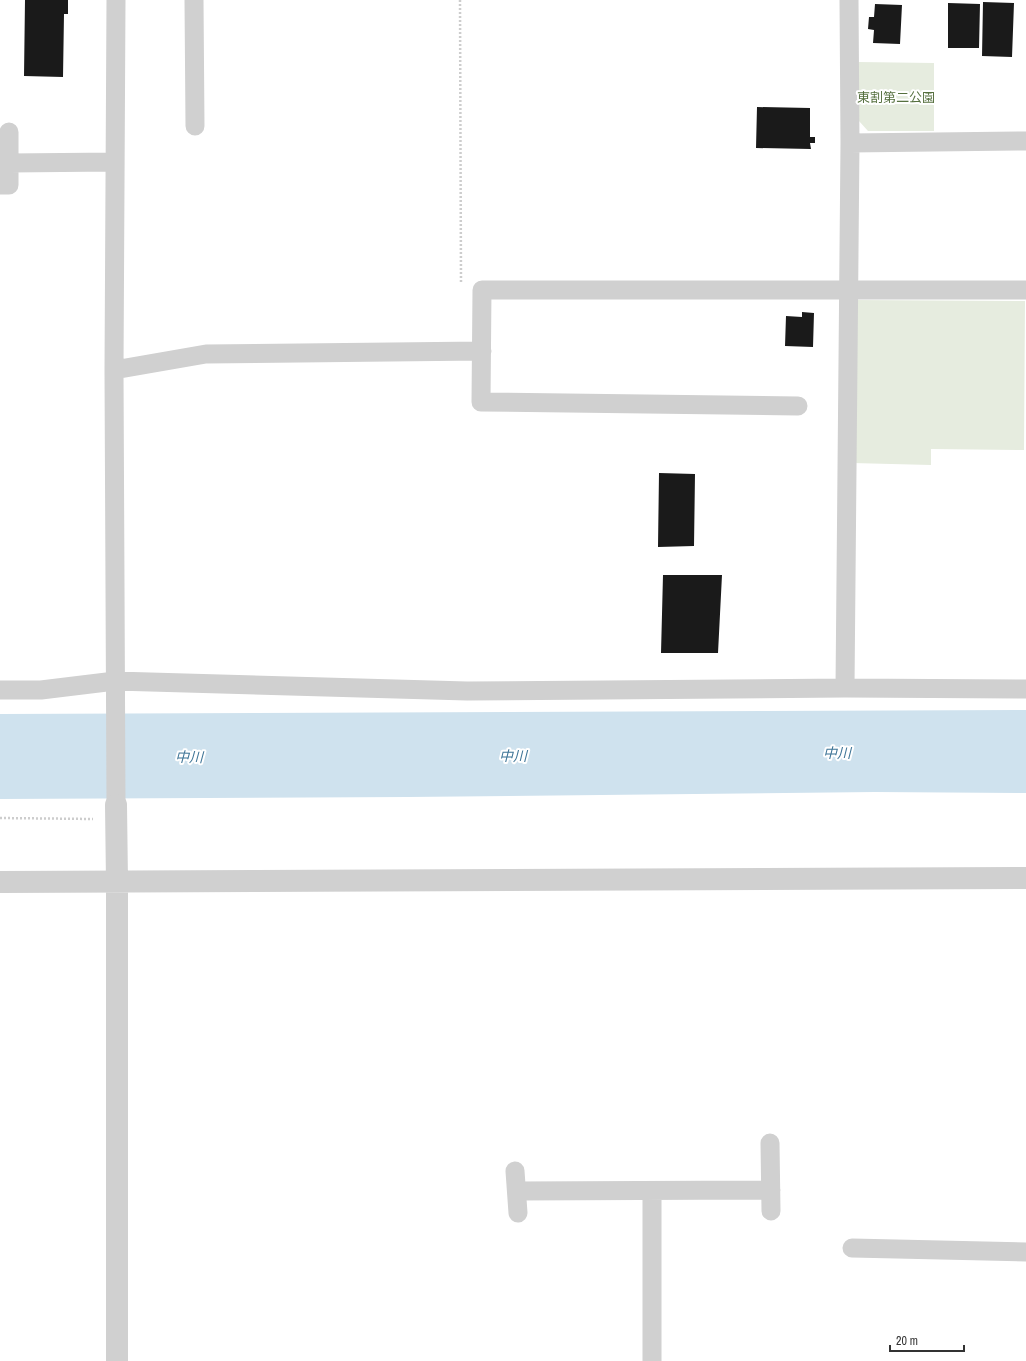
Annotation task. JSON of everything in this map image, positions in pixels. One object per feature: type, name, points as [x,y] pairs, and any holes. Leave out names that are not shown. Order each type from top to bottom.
[{"type":"street","points":[[116,0],[114,370],[115,681],[118,882],[117,1361]]},
{"type":"street","points":[[194,0],[196,126]]},
{"type":"street","points":[[844,688],[850,143],[849,0]]},
{"type":"street","points":[[0,185],[9,185],[9,132]]},
{"type":"street","points":[[850,143],[1026,141]]},
{"type":"street","points":[[9,163],[115,162]]},
{"type":"street","points":[[798,406],[481,402],[482,290],[1026,290]]},
{"type":"street","points":[[114,370],[206,354],[482,351]]},
{"type":"street","points":[[0,690],[41,690],[115,681],[467,691],[844,688],[1026,689]]},
{"type":"street","points":[[0,882],[1026,878]]},
{"type":"street","points":[[770,1143],[771,1211]]},
{"type":"street","points":[[515,1171],[518,1213]]},
{"type":"street","points":[[517,1191],[771,1190]]},
{"type":"street","points":[[652,1191],[652,1361]]},
{"type":"street","points":[[852,1248],[1026,1252]]},
{"type":"path","points":[[460,0],[461,287]]},
{"type":"path","points":[[0,818],[97,819]]},
{"type":"green space","name":"東割第二公園","points":[[858,62],[934,63],[934,131],[868,131],[859,121]]},
{"type":"green space","points":[[854,300],[1025,301],[1024,450],[931,449],[931,465],[852,463]]},
{"type":"water","name":"中川","points":[[1026,710],[1026,793],[875,792],[408,797],[0,799],[0,714]]},
{"type":"building","points":[[25,0],[68,0],[68,14],[64,14],[63,77],[24,76]]},
{"type":"building","points":[[983,2],[1014,3],[1012,57],[982,56]]},
{"type":"building","points":[[948,3],[980,4],[979,48],[948,48]]},
{"type":"building","points":[[875,4],[902,5],[900,44],[873,43],[874,30],[868,29],[869,17],[874,17]]},
{"type":"building","points":[[757,107],[810,108],[810,137],[815,137],[815,143],[810,143],[811,149],[756,148]]},
{"type":"building","points":[[802,312],[814,313],[813,347],[785,346],[786,316],[802,317]]},
{"type":"building","points":[[659,473],[695,474],[694,546],[658,547]]},
{"type":"building","points":[[663,575],[722,575],[718,653],[661,653]]}]
